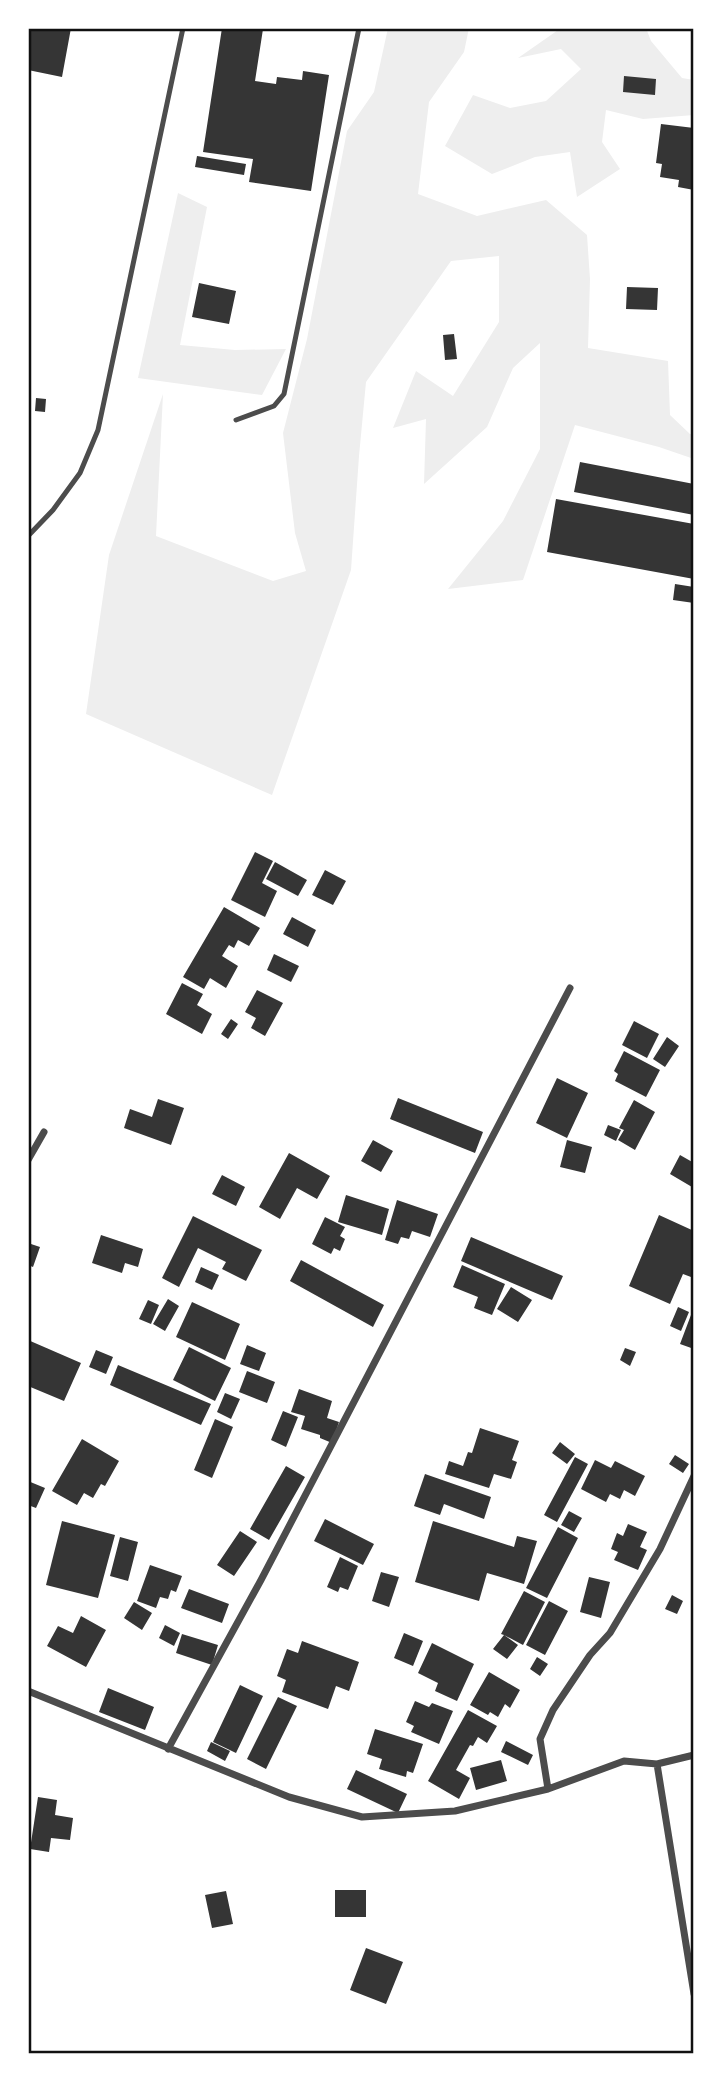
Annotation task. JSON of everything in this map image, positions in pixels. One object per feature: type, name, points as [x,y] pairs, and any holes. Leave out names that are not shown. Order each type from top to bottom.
[{"type":"street","points":[[168,1749],[261,1580],[570,988]]},
{"type":"street","points":[[28,1160],[44,1132]]},
{"type":"street","points":[[548,1789],[540,1739],[553,1710],[590,1655],[610,1633],[660,1549],[694,1476]]},
{"type":"street","points":[[28,1691],[289,1797],[362,1816],[455,1811],[548,1789],[624,1761],[657,1764],[694,1755]]},
{"type":"street","points":[[657,1764],[694,1994]]},
{"type":"lane","points":[[28,537],[53,510],[80,473],[98,430],[183,28]]},
{"type":"lane","points":[[236,419],[274,406],[284,394],[359,28]]},
{"type":"shaded area","points":[[388,28],[469,28],[464,52],[429,102],[418,194],[477,216],[546,200],[587,235],[590,279],[588,348],[668,361],[670,415],[690,434],[694,434],[694,459],[575,425],[523,580],[448,589],[503,521],[540,449],[540,343],[513,368],[487,427],[424,484],[426,419],[393,428],[416,371],[453,396],[499,322],[499,256],[451,261],[366,382],[351,570],[272,795],[86,714],[109,555],[163,394],[156,536],[273,581],[306,571],[295,533],[283,433],[307,339],[347,131],[374,92]]},
{"type":"shaded area","points":[[561,28],[646,28],[651,41],[682,78],[694,80],[694,115],[643,119],[606,110],[602,142],[620,169],[577,197],[570,152],[535,157],[492,174],[445,146],[473,95],[510,108],[546,101],[581,69],[561,49],[518,58]]},
{"type":"shaded area","points":[[178,193],[207,207],[180,345],[235,350],[286,349],[262,395],[138,378]]},
{"type":"building","points":[[28,28],[71,28],[62,77],[28,70]]},
{"type":"building","points":[[222,28],[263,29],[255,81],[276,84],[277,77],[302,80],[303,71],[329,75],[311,191],[249,182],[253,159],[203,152]]},
{"type":"building","points":[[624,76],[656,79],[655,95],[623,92]]},
{"type":"building","points":[[661,124],[694,128],[694,190],[678,187],[679,180],[660,177],[662,164],[656,163]]},
{"type":"building","points":[[197,156],[246,164],[244,175],[195,167]]},
{"type":"building","points":[[199,283],[236,291],[229,324],[192,317]]},
{"type":"building","points":[[627,287],[658,288],[657,310],[626,309]]},
{"type":"building","points":[[454,334],[457,359],[445,360],[443,335]]},
{"type":"building","points":[[36,398],[46,399],[45,412],[35,411]]},
{"type":"building","points":[[580,462],[694,484],[694,515],[574,492]]},
{"type":"building","points":[[556,499],[694,524],[694,579],[547,552]]},
{"type":"building","points":[[675,584],[694,587],[694,603],[673,600]]},
{"type":"building","points":[[255,852],[273,861],[262,883],[277,891],[265,917],[231,900]]},
{"type":"building","points":[[275,862],[307,880],[298,896],[266,879]]},
{"type":"building","points":[[325,870],[346,881],[333,905],[312,895]]},
{"type":"building","points":[[224,907],[260,928],[249,946],[238,940],[234,948],[229,945],[222,956],[238,966],[226,988],[210,978],[204,989],[183,977]]},
{"type":"building","points":[[292,917],[316,930],[308,947],[283,934]]},
{"type":"building","points":[[274,954],[299,966],[291,982],[267,970]]},
{"type":"building","points":[[182,983],[203,994],[197,1005],[212,1014],[202,1034],[166,1014]]},
{"type":"building","points":[[257,990],[283,1003],[265,1036],[251,1028],[256,1018],[245,1012]]},
{"type":"building","points":[[231,1019],[238,1024],[228,1039],[221,1034]]},
{"type":"building","points":[[634,1021],[659,1034],[647,1058],[622,1045]]},
{"type":"building","points":[[667,1037],[679,1046],[665,1067],[653,1059]]},
{"type":"building","points":[[624,1051],[660,1070],[646,1097],[615,1081],[618,1074],[614,1071]]},
{"type":"building","points":[[557,1078],[588,1093],[567,1138],[536,1123]]},
{"type":"building","points":[[398,1098],[483,1132],[475,1153],[390,1119]]},
{"type":"building","points":[[158,1099],[184,1108],[171,1145],[124,1128],[130,1109],[152,1117]]},
{"type":"building","points":[[634,1100],[655,1112],[635,1150],[618,1140],[624,1130],[619,1128]]},
{"type":"building","points":[[608,1125],[621,1130],[616,1141],[604,1135]]},
{"type":"building","points":[[373,1140],[393,1151],[381,1172],[361,1161]]},
{"type":"building","points":[[567,1140],[592,1147],[585,1173],[560,1167]]},
{"type":"building","points":[[289,1153],[330,1176],[317,1199],[297,1188],[280,1219],[259,1207]]},
{"type":"building","points":[[680,1155],[694,1163],[692,1187],[670,1174]]},
{"type":"building","points":[[222,1175],[245,1187],[236,1206],[212,1194]]},
{"type":"building","points":[[346,1195],[389,1209],[382,1235],[338,1222]]},
{"type":"building","points":[[397,1200],[438,1214],[430,1237],[412,1231],[409,1239],[401,1237],[398,1244],[385,1240]]},
{"type":"building","points":[[659,1215],[694,1231],[694,1270],[691,1277],[683,1274],[670,1304],[629,1286]]},
{"type":"building","points":[[193,1216],[262,1250],[246,1281],[222,1269],[226,1262],[198,1248],[179,1287],[162,1278]]},
{"type":"building","points":[[325,1217],[345,1227],[340,1236],[345,1239],[340,1251],[334,1248],[331,1254],[312,1244]]},
{"type":"building","points":[[101,1235],[143,1249],[138,1267],[125,1263],[122,1273],[92,1263]]},
{"type":"building","points":[[471,1237],[563,1276],[552,1300],[461,1261]]},
{"type":"building","points":[[28,1243],[40,1247],[33,1267],[28,1265]]},
{"type":"building","points":[[301,1260],[384,1305],[373,1327],[290,1281]]},
{"type":"building","points":[[462,1265],[505,1284],[492,1315],[474,1308],[478,1297],[453,1287]]},
{"type":"building","points":[[201,1267],[219,1275],[212,1290],[195,1282]]},
{"type":"building","points":[[511,1287],[532,1300],[518,1322],[497,1309]]},
{"type":"building","points":[[168,1299],[179,1306],[165,1331],[153,1324]]},
{"type":"building","points":[[148,1300],[159,1305],[151,1324],[139,1319]]},
{"type":"building","points":[[192,1302],[240,1324],[225,1360],[176,1337]]},
{"type":"building","points":[[678,1307],[689,1312],[681,1331],[670,1326]]},
{"type":"building","points":[[694,1307],[694,1349],[680,1344]]},
{"type":"building","points":[[28,1340],[81,1363],[64,1401],[28,1386]]},
{"type":"building","points":[[247,1345],[266,1353],[259,1371],[240,1364]]},
{"type":"building","points":[[189,1347],[231,1368],[215,1401],[173,1380]]},
{"type":"building","points":[[625,1348],[636,1352],[630,1366],[620,1360]]},
{"type":"building","points":[[96,1350],[113,1357],[106,1374],[89,1367]]},
{"type":"building","points":[[118,1365],[211,1404],[201,1425],[110,1385]]},
{"type":"building","points":[[247,1371],[275,1382],[267,1403],[239,1392]]},
{"type":"building","points":[[299,1389],[332,1401],[327,1418],[339,1422],[332,1443],[320,1438],[320,1435],[301,1429],[305,1416],[291,1412]]},
{"type":"building","points":[[225,1393],[240,1399],[231,1419],[217,1412]]},
{"type":"building","points":[[283,1411],[298,1417],[286,1447],[271,1440]]},
{"type":"building","points":[[215,1419],[233,1427],[212,1478],[194,1470]]},
{"type":"building","points":[[480,1428],[519,1441],[512,1460],[517,1462],[511,1479],[494,1474],[489,1488],[445,1474],[449,1461],[463,1466],[468,1452],[472,1453]]},
{"type":"building","points":[[82,1439],[119,1461],[105,1486],[101,1484],[93,1498],[84,1493],[77,1505],[52,1491]]},
{"type":"building","points":[[560,1442],[575,1454],[567,1464],[552,1453]]},
{"type":"building","points":[[675,1455],[689,1464],[683,1473],[669,1464]]},
{"type":"building","points":[[575,1457],[588,1464],[557,1522],[544,1515]]},
{"type":"building","points":[[595,1460],[611,1468],[615,1461],[645,1476],[635,1496],[624,1490],[620,1499],[610,1494],[606,1502],[581,1489]]},
{"type":"building","points":[[286,1466],[305,1477],[269,1540],[250,1529]]},
{"type":"building","points":[[425,1474],[491,1497],[484,1519],[444,1504],[440,1515],[414,1506]]},
{"type":"building","points":[[28,1481],[45,1488],[36,1508],[28,1505]]},
{"type":"building","points":[[569,1511],[582,1518],[574,1532],[561,1525]]},
{"type":"building","points":[[325,1519],[374,1544],[363,1565],[314,1541]]},
{"type":"building","points":[[62,1521],[115,1535],[98,1598],[46,1585]]},
{"type":"building","points":[[433,1521],[514,1547],[517,1536],[537,1541],[524,1584],[487,1573],[479,1601],[415,1582]]},
{"type":"building","points":[[628,1524],[647,1532],[640,1547],[647,1550],[638,1570],[614,1560],[618,1552],[611,1549],[617,1533],[623,1536]]},
{"type":"building","points":[[558,1527],[578,1538],[547,1598],[526,1588]]},
{"type":"building","points":[[240,1531],[257,1542],[234,1576],[217,1565]]},
{"type":"building","points":[[120,1537],[138,1542],[128,1581],[110,1576]]},
{"type":"building","points":[[340,1557],[358,1566],[348,1590],[340,1587],[338,1592],[327,1587]]},
{"type":"building","points":[[150,1565],[182,1576],[176,1592],[171,1590],[168,1599],[160,1597],[156,1608],[137,1601]]},
{"type":"building","points":[[381,1572],[399,1577],[389,1607],[372,1601]]},
{"type":"building","points":[[589,1577],[610,1582],[601,1618],[580,1612]]},
{"type":"building","points":[[189,1589],[229,1604],[222,1623],[181,1608]]},
{"type":"building","points":[[524,1591],[545,1602],[523,1645],[501,1634]]},
{"type":"building","points":[[672,1595],[683,1601],[677,1614],[665,1609]]},
{"type":"building","points":[[549,1601],[568,1611],[545,1655],[526,1645]]},
{"type":"building","points":[[134,1602],[152,1613],[142,1630],[124,1618]]},
{"type":"building","points":[[81,1616],[106,1630],[86,1667],[47,1646],[58,1626],[73,1633]]},
{"type":"building","points":[[165,1625],[180,1633],[174,1646],[159,1638]]},
{"type":"building","points":[[404,1633],[423,1641],[413,1666],[394,1658]]},
{"type":"building","points":[[182,1634],[218,1645],[212,1665],[176,1653]]},
{"type":"building","points":[[504,1635],[518,1645],[507,1659],[493,1649]]},
{"type":"building","points":[[302,1641],[359,1662],[349,1691],[336,1686],[328,1709],[282,1692],[286,1680],[277,1676],[287,1649],[298,1653]]},
{"type":"building","points":[[432,1643],[474,1664],[457,1701],[435,1691],[438,1683],[418,1673]]},
{"type":"building","points":[[537,1657],[548,1664],[540,1676],[530,1669]]},
{"type":"building","points":[[489,1672],[520,1690],[510,1708],[505,1704],[498,1717],[490,1712],[488,1715],[470,1705]]},
{"type":"building","points":[[240,1685],[263,1696],[236,1753],[213,1742]]},
{"type":"building","points":[[108,1688],[154,1707],[145,1730],[99,1712]]},
{"type":"building","points":[[278,1697],[297,1706],[266,1769],[247,1759]]},
{"type":"building","points":[[415,1701],[429,1707],[432,1703],[453,1711],[439,1744],[411,1732],[414,1726],[406,1722]]},
{"type":"building","points":[[468,1710],[497,1726],[487,1743],[478,1737],[473,1746],[470,1745],[456,1770],[470,1778],[459,1799],[428,1781]]},
{"type":"building","points":[[375,1729],[423,1744],[413,1773],[407,1771],[406,1777],[379,1769],[382,1759],[367,1754]]},
{"type":"building","points":[[506,1741],[533,1755],[528,1765],[501,1752]]},
{"type":"building","points":[[211,1742],[230,1751],[225,1761],[207,1751]]},
{"type":"building","points":[[501,1760],[507,1781],[476,1790],[470,1768]]},
{"type":"building","points":[[356,1770],[407,1794],[398,1813],[347,1789]]},
{"type":"building","points":[[38,1797],[57,1800],[55,1815],[73,1818],[70,1840],[51,1838],[49,1852],[30,1849]]},
{"type":"building","points":[[335,1890],[366,1890],[366,1917],[335,1917]]},
{"type":"building","points":[[226,1891],[233,1924],[212,1928],[205,1895]]},
{"type":"building","points":[[366,1948],[403,1962],[386,2004],[350,1990]]}]
